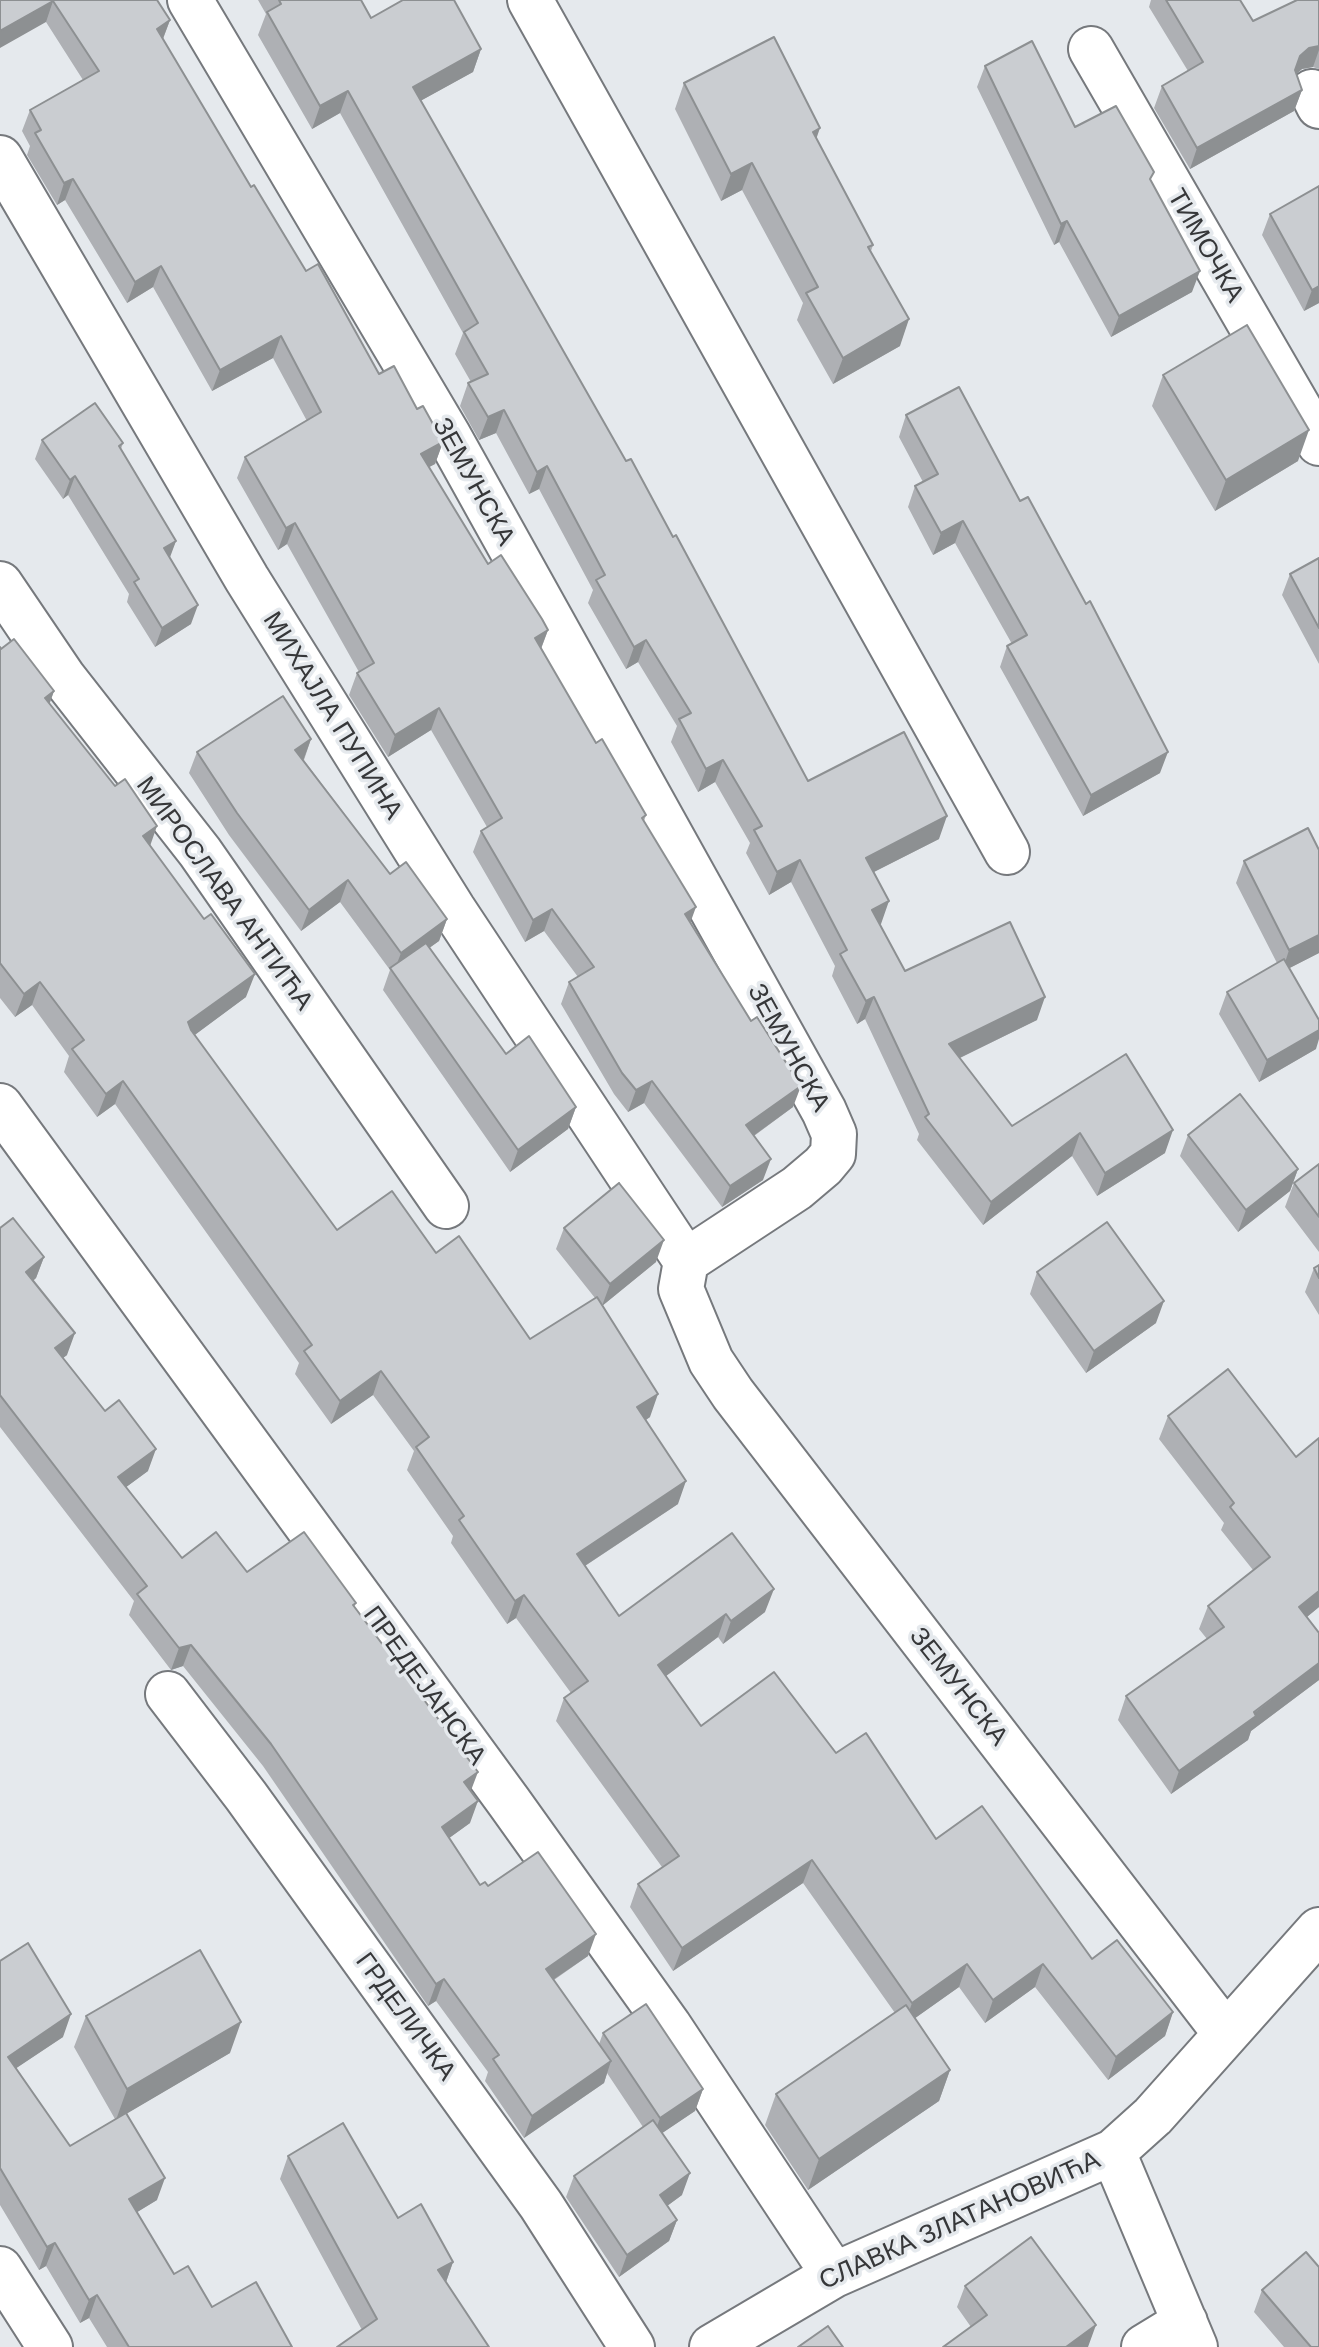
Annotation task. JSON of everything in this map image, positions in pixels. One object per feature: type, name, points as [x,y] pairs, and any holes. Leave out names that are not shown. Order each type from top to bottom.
[{"type":"street","name":"ЗЕМУНСКА","points":[[190,0],[448,435],[834,1134],[833,1154],[823,1166],[797,1188],[686,1261],[681,1289],[697,1332],[733,1394],[1226,2034]]},
{"type":"street","points":[[530,0],[1007,852]]},
{"type":"street","name":"ТИМОЧКА","points":[[1091,49],[1319,443]]},
{"type":"street","name":"МИХАЈЛА ПУПИНА","points":[[0,158],[272,618],[453,909],[686,1261]]},
{"type":"street","name":"МИРОСЛАВА АНТИЋА","points":[[0,584],[63,677],[200,852],[446,1206]]},
{"type":"street","name":"ПРЕДЕЈАНСКА","points":[[0,1106],[669,2026],[834,2275]]},
{"type":"street","name":"ГРДЕЛИЧКА","points":[[168,1694],[246,1796],[541,2205],[632,2347]]},
{"type":"street","name":"СЛАВКА ЗЛАТАНОВИЋА","points":[[712,2347],[834,2275],[1113,2152],[1153,2116],[1319,1930]]},
{"type":"street","points":[[1113,2152],[1190,2334],[1144,2347]]},
{"type":"street","points":[[0,2269],[50,2347]]},
{"type":"building","points":[[0,0],[157,0],[170,20],[157,29],[251,187],[254,185],[306,271],[318,264],[379,374],[394,366],[417,409],[423,406],[443,442],[421,454],[488,564],[501,555],[542,619],[548,630],[535,638],[596,743],[602,739],[646,815],[642,818],[696,907],[685,914],[751,1021],[757,1017],[801,1086],[746,1125],[771,1159],[730,1186],[652,1081],[636,1090],[622,1073],[569,982],[594,967],[552,909],[533,920],[481,831],[502,818],[439,708],[395,735],[357,673],[374,663],[295,523],[286,528],[245,457],[321,412],[281,336],[220,370],[161,266],[135,282],[73,179],[64,183],[35,133],[41,130],[30,110],[99,71],[53,1],[0,31]]},
{"type":"building","points":[[279,0],[361,0],[371,18],[403,0],[454,0],[481,49],[413,87],[626,461],[631,459],[673,537],[676,535],[808,781],[904,732],[947,816],[866,858],[889,901],[872,910],[905,971],[1010,922],[1045,997],[949,1044],[1012,1126],[1126,1054],[1173,1130],[1105,1173],[1080,1133],[991,1202],[925,1117],[929,1114],[874,997],[866,1001],[840,954],[847,950],[800,860],[777,872],[754,830],[762,826],[723,760],[706,769],[679,719],[691,713],[646,640],[634,647],[596,580],[605,575],[547,466],[537,472],[504,410],[488,417],[468,383],[488,374],[464,332],[478,323],[348,91],[320,106],[267,12],[281,4]]},
{"type":"building","points":[[1166,0],[1240,0],[1253,21],[1297,0],[1319,0],[1319,46],[1309,48],[1300,56],[1295,70],[1302,90],[1197,148],[1162,86],[1203,62]]},
{"type":"building","points":[[774,37],[820,128],[813,132],[873,245],[868,247],[909,319],[843,358],[806,293],[818,287],[752,163],[731,174],[684,83]]},
{"type":"building","points":[[1032,41],[1075,127],[1116,106],[1154,172],[1150,179],[1200,271],[1119,316],[1067,221],[1061,224],[985,66]]},
{"type":"building","points":[[1319,186],[1319,286],[1312,290],[1270,214]]},
{"type":"building","points":[[1247,325],[1309,430],[1226,480],[1163,375]]},
{"type":"building","points":[[959,387],[1020,501],[1028,497],[1086,604],[1090,601],[1168,752],[1091,795],[1007,646],[1027,635],[963,521],[941,533],[915,486],[938,474],[906,415]]},
{"type":"building","points":[[95,403],[123,443],[119,446],[176,541],[164,548],[198,605],[162,628],[134,582],[139,579],[75,476],[70,480],[42,440]]},
{"type":"building","points":[[1319,558],[1319,628],[1290,574]]},
{"type":"building","points":[[14,639],[54,691],[45,698],[115,786],[125,779],[157,826],[143,836],[204,919],[211,914],[255,974],[188,1022],[337,1230],[392,1191],[436,1253],[459,1236],[530,1339],[597,1297],[658,1394],[637,1407],[686,1481],[577,1554],[619,1616],[732,1533],[774,1589],[731,1621],[726,1614],[658,1665],[701,1726],[774,1672],[836,1753],[866,1733],[936,1839],[982,1806],[1092,1959],[1117,1940],[1173,2012],[1116,2057],[1043,1964],[993,2000],[967,1964],[912,2003],[812,1860],[682,1948],[638,1884],[679,1856],[564,1698],[588,1681],[524,1595],[515,1601],[459,1520],[464,1516],[416,1447],[429,1437],[381,1371],[340,1401],[304,1351],[312,1345],[123,1081],[106,1094],[72,1049],[84,1040],[40,982],[24,994],[0,963],[0,647]]},
{"type":"building","points":[[283,696],[311,739],[295,750],[390,874],[406,862],[447,919],[401,953],[348,880],[309,910],[237,813],[197,752]]},
{"type":"building","points":[[1308,828],[1319,850],[1319,935],[1289,950],[1244,861]]},
{"type":"building","points":[[426,943],[506,1054],[529,1036],[576,1107],[518,1150],[390,968]]},
{"type":"building","points":[[1284,959],[1319,1020],[1319,1030],[1267,1060],[1227,992]]},
{"type":"building","points":[[1240,1094],[1298,1169],[1246,1210],[1188,1135]]},
{"type":"building","points":[[1319,1164],[1319,1217],[1294,1183]]},
{"type":"building","points":[[619,1183],[664,1240],[610,1284],[564,1228]]},
{"type":"building","points":[[13,1218],[44,1257],[26,1272],[75,1333],[55,1348],[105,1411],[119,1400],[156,1449],[118,1477],[182,1558],[216,1532],[247,1572],[304,1532],[356,1603],[353,1605],[478,1772],[464,1782],[478,1801],[442,1827],[480,1885],[485,1882],[488,1886],[538,1852],[596,1934],[546,1969],[611,2061],[532,2116],[493,2059],[499,2055],[444,1979],[436,1984],[271,1744],[191,1645],[179,1648],[137,1594],[147,1586],[0,1395],[0,1228]]},
{"type":"building","points":[[1107,1222],[1164,1301],[1094,1351],[1037,1272]]},
{"type":"building","points":[[1228,1369],[1296,1457],[1319,1438],[1319,1591],[1299,1607],[1319,1633],[1319,1663],[1254,1712],[1256,1716],[1179,1771],[1126,1696],[1224,1627],[1208,1606],[1270,1557],[1230,1507],[1234,1503],[1168,1416]]},
{"type":"building","points":[[28,1943],[71,2014],[8,2057],[70,2146],[126,2113],[165,2178],[129,2199],[174,2274],[188,2266],[212,2307],[256,2282],[292,2347],[129,2347],[97,2295],[89,2300],[55,2243],[47,2247],[0,2168],[0,1961]]},
{"type":"building","points":[[200,1950],[241,2022],[127,2089],[86,2016]]},
{"type":"building","points":[[646,2004],[703,2089],[660,2118],[603,2033]]},
{"type":"building","points":[[906,2005],[950,2070],[819,2159],[776,2094]]},
{"type":"building","points":[[653,2120],[690,2173],[660,2195],[677,2220],[627,2255],[574,2176]]},
{"type":"building","points":[[343,2123],[398,2218],[421,2204],[453,2262],[438,2270],[489,2347],[337,2347],[377,2319],[288,2156]]},
{"type":"building","points":[[1031,2237],[1096,2325],[1066,2347],[943,2347],[987,2315],[965,2286]]},
{"type":"building","points":[[1306,2252],[1319,2267],[1319,2347],[1311,2347],[1262,2290]]},
{"type":"building","points":[[828,2326],[843,2347],[798,2347]]}]
